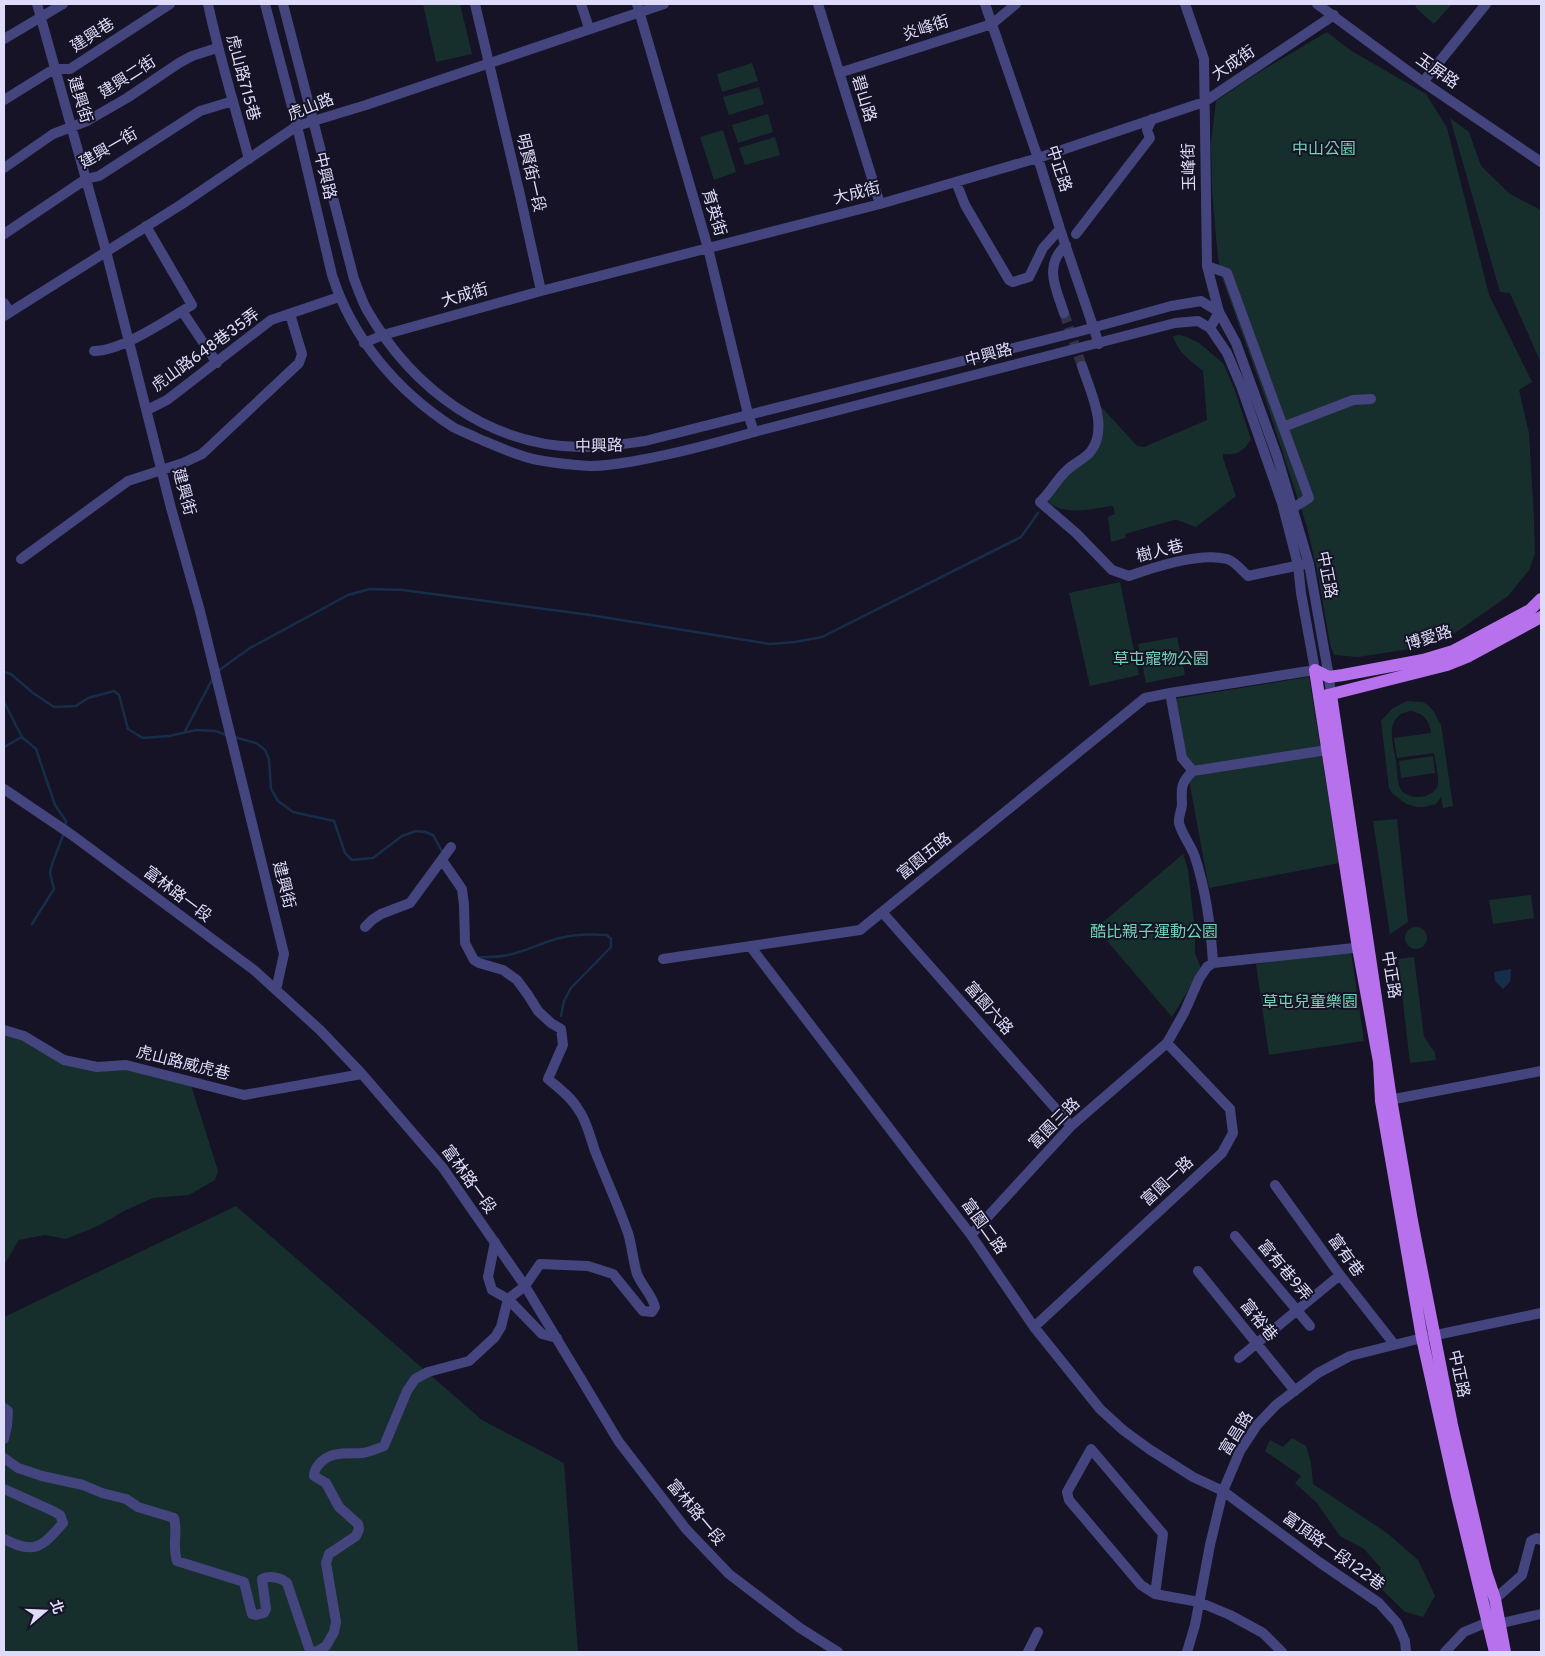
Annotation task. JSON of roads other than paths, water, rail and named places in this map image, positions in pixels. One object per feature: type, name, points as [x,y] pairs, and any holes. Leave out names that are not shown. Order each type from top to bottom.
[{"type":"main road","name":"博愛路","points":[[1329,677],[1416,661],[1452,650],[1530,610],[1541,599]]},
{"type":"main road","name":"博愛路","points":[[1325,696],[1448,665],[1541,617]]},
{"type":"main road","points":[[1315,670],[1329,677]]},
{"type":"main road","name":"中正路","points":[[1315,670],[1325,696],[1386,1100],[1457,1496],[1503,1652]]},
{"type":"main road","name":"中正路","points":[[1325,696],[1327,750],[1364,947]]},
{"type":"main road","name":"中正路","points":[[1428,1337],[1452,1425],[1486,1572],[1495,1599],[1493,1623]]},
{"type":"street","name":"建興街","points":[[37,4],[106,251],[161,471],[232,737],[284,954],[276,990]]},
{"type":"street","points":[[4,38],[63,4]]},
{"type":"street","name":"建興巷","points":[[54,69],[70,69],[170,4]]},
{"type":"street","name":"虎山路715巷","points":[[208,4],[217,48],[249,159]]},
{"type":"street","name":"中興路","points":[[264,4],[297,126],[332,275],[339,297],[364,343],[384,368],[408,392],[454,428],[496,447],[537,460],[592,466],[626,462],[710,445],[1176,323],[1198,321],[1210,328]]},
{"type":"street","name":"中興路","points":[[282,4],[354,279],[366,308],[398,355],[416,375],[447,402],[486,425],[529,440],[559,446],[582,447],[645,441],[1187,303],[1201,301],[1219,312]]},
{"type":"street","name":"明賢街一段","points":[[475,4],[520,195],[540,291]]},
{"type":"street","points":[[581,4],[589,28]]},
{"type":"street","name":"虎山路","points":[[7,314],[146,226],[297,126],[488,63],[589,28],[638,8],[664,4]]},
{"type":"street","name":"碧山路","points":[[818,4],[880,204]]},
{"type":"street","name":"中正路","points":[[985,4],[1099,344]]},
{"type":"street","name":"炎峰街","points":[[840,73],[992,24],[1016,4]]},
{"type":"street","name":"玉峰街","points":[[1185,4],[1204,59],[1207,266],[1219,312]]},
{"type":"street","name":"玉屏路","points":[[1317,4],[1423,82],[1539,156]]},
{"type":"street","points":[[1423,82],[1486,4]]},
{"type":"street","name":"育英街","points":[[638,8],[708,248],[754,432]]},
{"type":"street","name":"大成街","points":[[364,343],[383,335],[540,291],[880,204],[1038,158],[1204,102],[1334,15]]},
{"type":"street","name":"建興二街","points":[[4,168],[53,134],[87,121],[127,98],[178,63],[192,56],[217,48]]},
{"type":"street","points":[[4,100],[54,69]]},
{"type":"street","name":"建興一街","points":[[4,234],[86,179],[100,176],[200,111],[233,101]]},
{"type":"street","points":[[1076,234],[1150,138],[1147,130],[1152,119]]},
{"type":"street","points":[[956,182],[965,205],[1008,280],[1013,282],[1029,277],[1043,248],[1060,229]]},
{"type":"street","points":[[94,351],[104,351],[129,341],[192,305],[146,226]]},
{"type":"street","points":[[1064,313],[1052,274],[1053,264],[1057,255],[1066,245]]},
{"type":"street","points":[[1207,266],[1227,273],[1309,498],[1288,509]]},
{"type":"street","name":"虎山路648巷35弄","points":[[147,410],[167,400],[271,320],[339,297]]},
{"type":"street","points":[[4,303],[7,314]]},
{"type":"street","points":[[182,311],[217,363]]},
{"type":"street","points":[[1210,328],[1219,312]]},
{"type":"street","name":"中正路","points":[[1219,312],[1236,343],[1278,456],[1288,509],[1303,564],[1329,677],[1325,696]]},
{"type":"street","points":[[21,559],[128,481],[183,463],[202,454],[299,363],[302,354],[290,314]]},
{"type":"street","name":"中正路","points":[[1210,328],[1227,353],[1288,509]]},
{"type":"street","name":"樹人巷","points":[[1082,366],[1094,403],[1099,435],[1092,450],[1062,475],[1050,493],[1040,502],[1076,533],[1112,570],[1129,576],[1160,566],[1192,559],[1213,557],[1229,560],[1248,576],[1303,564]]},
{"type":"street","points":[[1283,427],[1353,400],[1372,399]]},
{"type":"street","name":"中正路","points":[[1303,564],[1301,593],[1315,670]]},
{"type":"street","name":"富園五路","points":[[663,959],[860,930],[1145,698],[1315,670]]},
{"type":"street","points":[[1170,693],[1182,758],[1193,770]]},
{"type":"street","points":[[1213,962],[1203,884],[1192,848],[1185,838],[1179,822],[1182,805],[1180,797],[1184,780],[1193,770],[1327,750]]},
{"type":"street","name":"富林路一段","points":[[4,788],[72,834],[254,970],[320,1030],[362,1074],[443,1168],[525,1286],[620,1442],[686,1529],[729,1574],[800,1628],[838,1652]]},
{"type":"street","points":[[4,1458],[18,1468],[42,1476],[83,1485],[126,1500],[138,1507],[174,1518],[176,1527],[175,1556],[177,1561],[244,1582],[252,1614],[256,1615],[264,1612],[266,1609],[262,1579],[267,1576],[283,1579],[287,1583],[310,1651],[316,1652],[326,1646],[334,1632],[336,1622],[326,1563],[327,1557],[356,1536],[359,1529],[358,1524],[339,1507],[326,1483],[314,1476],[317,1466],[326,1457],[335,1454],[363,1452],[384,1446],[407,1391],[415,1379],[428,1372],[468,1361],[495,1337],[501,1327],[508,1299],[525,1286],[540,1264],[588,1266],[614,1274],[643,1311],[652,1312],[655,1307],[654,1300],[643,1286],[637,1273],[618,1202],[608,1184],[588,1129],[579,1110],[568,1096],[548,1079],[563,1046],[561,1029],[538,1012],[517,980],[503,970],[474,960],[465,943],[462,889],[446,854],[410,903],[381,914],[366,927]]},
{"type":"street","name":"富園六路","points":[[882,912],[1071,1126]]},
{"type":"street","name":"富園二路","points":[[750,946],[971,1235],[1034,1326],[1100,1409],[1149,1450],[1193,1477],[1223,1491]]},
{"type":"street","points":[[1168,1043],[1193,995],[1199,979],[1206,967],[1213,962],[1364,947]]},
{"type":"street","name":"虎山路威虎巷","points":[[4,1030],[24,1036],[64,1060],[97,1067],[126,1065],[244,1095],[362,1074]]},
{"type":"street","name":"富園三路","points":[[971,1235],[1071,1126],[1168,1043]]},
{"type":"street","name":"富園一路","points":[[1034,1326],[1222,1153],[1233,1132],[1230,1110],[1168,1043]]},
{"type":"street","points":[[1386,1100],[1541,1071]]},
{"type":"street","name":"富有巷","points":[[1275,1185],[1394,1344]]},
{"type":"street","name":"富有巷9弄","points":[[1235,1236],[1310,1326]]},
{"type":"street","points":[[495,1242],[488,1277],[492,1290],[508,1299],[542,1334],[557,1338]]},
{"type":"street","name":"富裕巷","points":[[1198,1271],[1295,1390]]},
{"type":"street","points":[[1239,1358],[1340,1274]]},
{"type":"street","name":"富昌路","points":[[1187,1652],[1223,1491],[1240,1451],[1257,1425],[1276,1405],[1318,1373],[1350,1356],[1394,1344],[1541,1313]]},
{"type":"street","points":[[4,1408],[8,1412],[4,1438]]},
{"type":"street","points":[[1155,1594],[1163,1534],[1091,1449],[1067,1492],[1069,1500],[1141,1585],[1155,1594],[1199,1602],[1230,1615],[1263,1633],[1282,1652]]},
{"type":"street","points":[[4,1489],[60,1515],[63,1523],[46,1543],[32,1548],[15,1545],[4,1539]]},
{"type":"street","name":"富頂路一段122巷","points":[[1223,1491],[1319,1562],[1379,1603],[1397,1623],[1405,1641],[1406,1652]]},
{"type":"street","points":[[1495,1599],[1522,1575],[1531,1541],[1537,1538],[1541,1540]]},
{"type":"street","points":[[1446,1652],[1464,1632],[1493,1623],[1541,1614]]},
{"type":"street","points":[[1028,1652],[1038,1632]]},
{"type":"water","points":[[1511,969],[1510,982],[1503,989],[1495,981],[1494,972]]},
{"type":"waterway","points":[[218,671],[250,648],[348,595],[370,589],[403,590],[590,615],[770,644],[822,637],[1021,537],[1038,513]]},
{"type":"waterway","points":[[4,672],[11,674],[33,693],[54,707],[76,706],[88,698],[114,691],[119,695],[128,729],[143,738],[169,736],[196,730],[216,731],[226,735]]},
{"type":"waterway","points":[[184,733],[213,678]]},
{"type":"waterway","points":[[4,702],[22,737],[36,749],[55,805],[66,821],[65,827]]},
{"type":"waterway","points":[[4,747],[22,737]]},
{"type":"waterway","points":[[234,737],[256,743],[265,750],[269,759],[271,789],[278,801],[293,812],[334,821],[345,853],[352,860],[373,858],[402,836],[416,831],[433,835],[443,853]]},
{"type":"waterway","points":[[32,924],[54,889],[50,873],[64,833]]},
{"type":"waterway","points":[[476,957],[508,955],[566,937],[607,935],[611,939],[611,947],[571,988],[564,1001],[561,1016]]},
{"type":"tunnel","points":[[1064,313],[1082,366]]},
{"type":"park label","name":"中山公園","points":[[1324,150]]},
{"type":"park label","name":"草屯寵物公園","points":[[1161,660]]},
{"type":"park label","name":"酷比親子運動公園","points":[[1154,933]]},
{"type":"park label","name":"草屯兒童樂園","points":[[1310,1003]]}]
